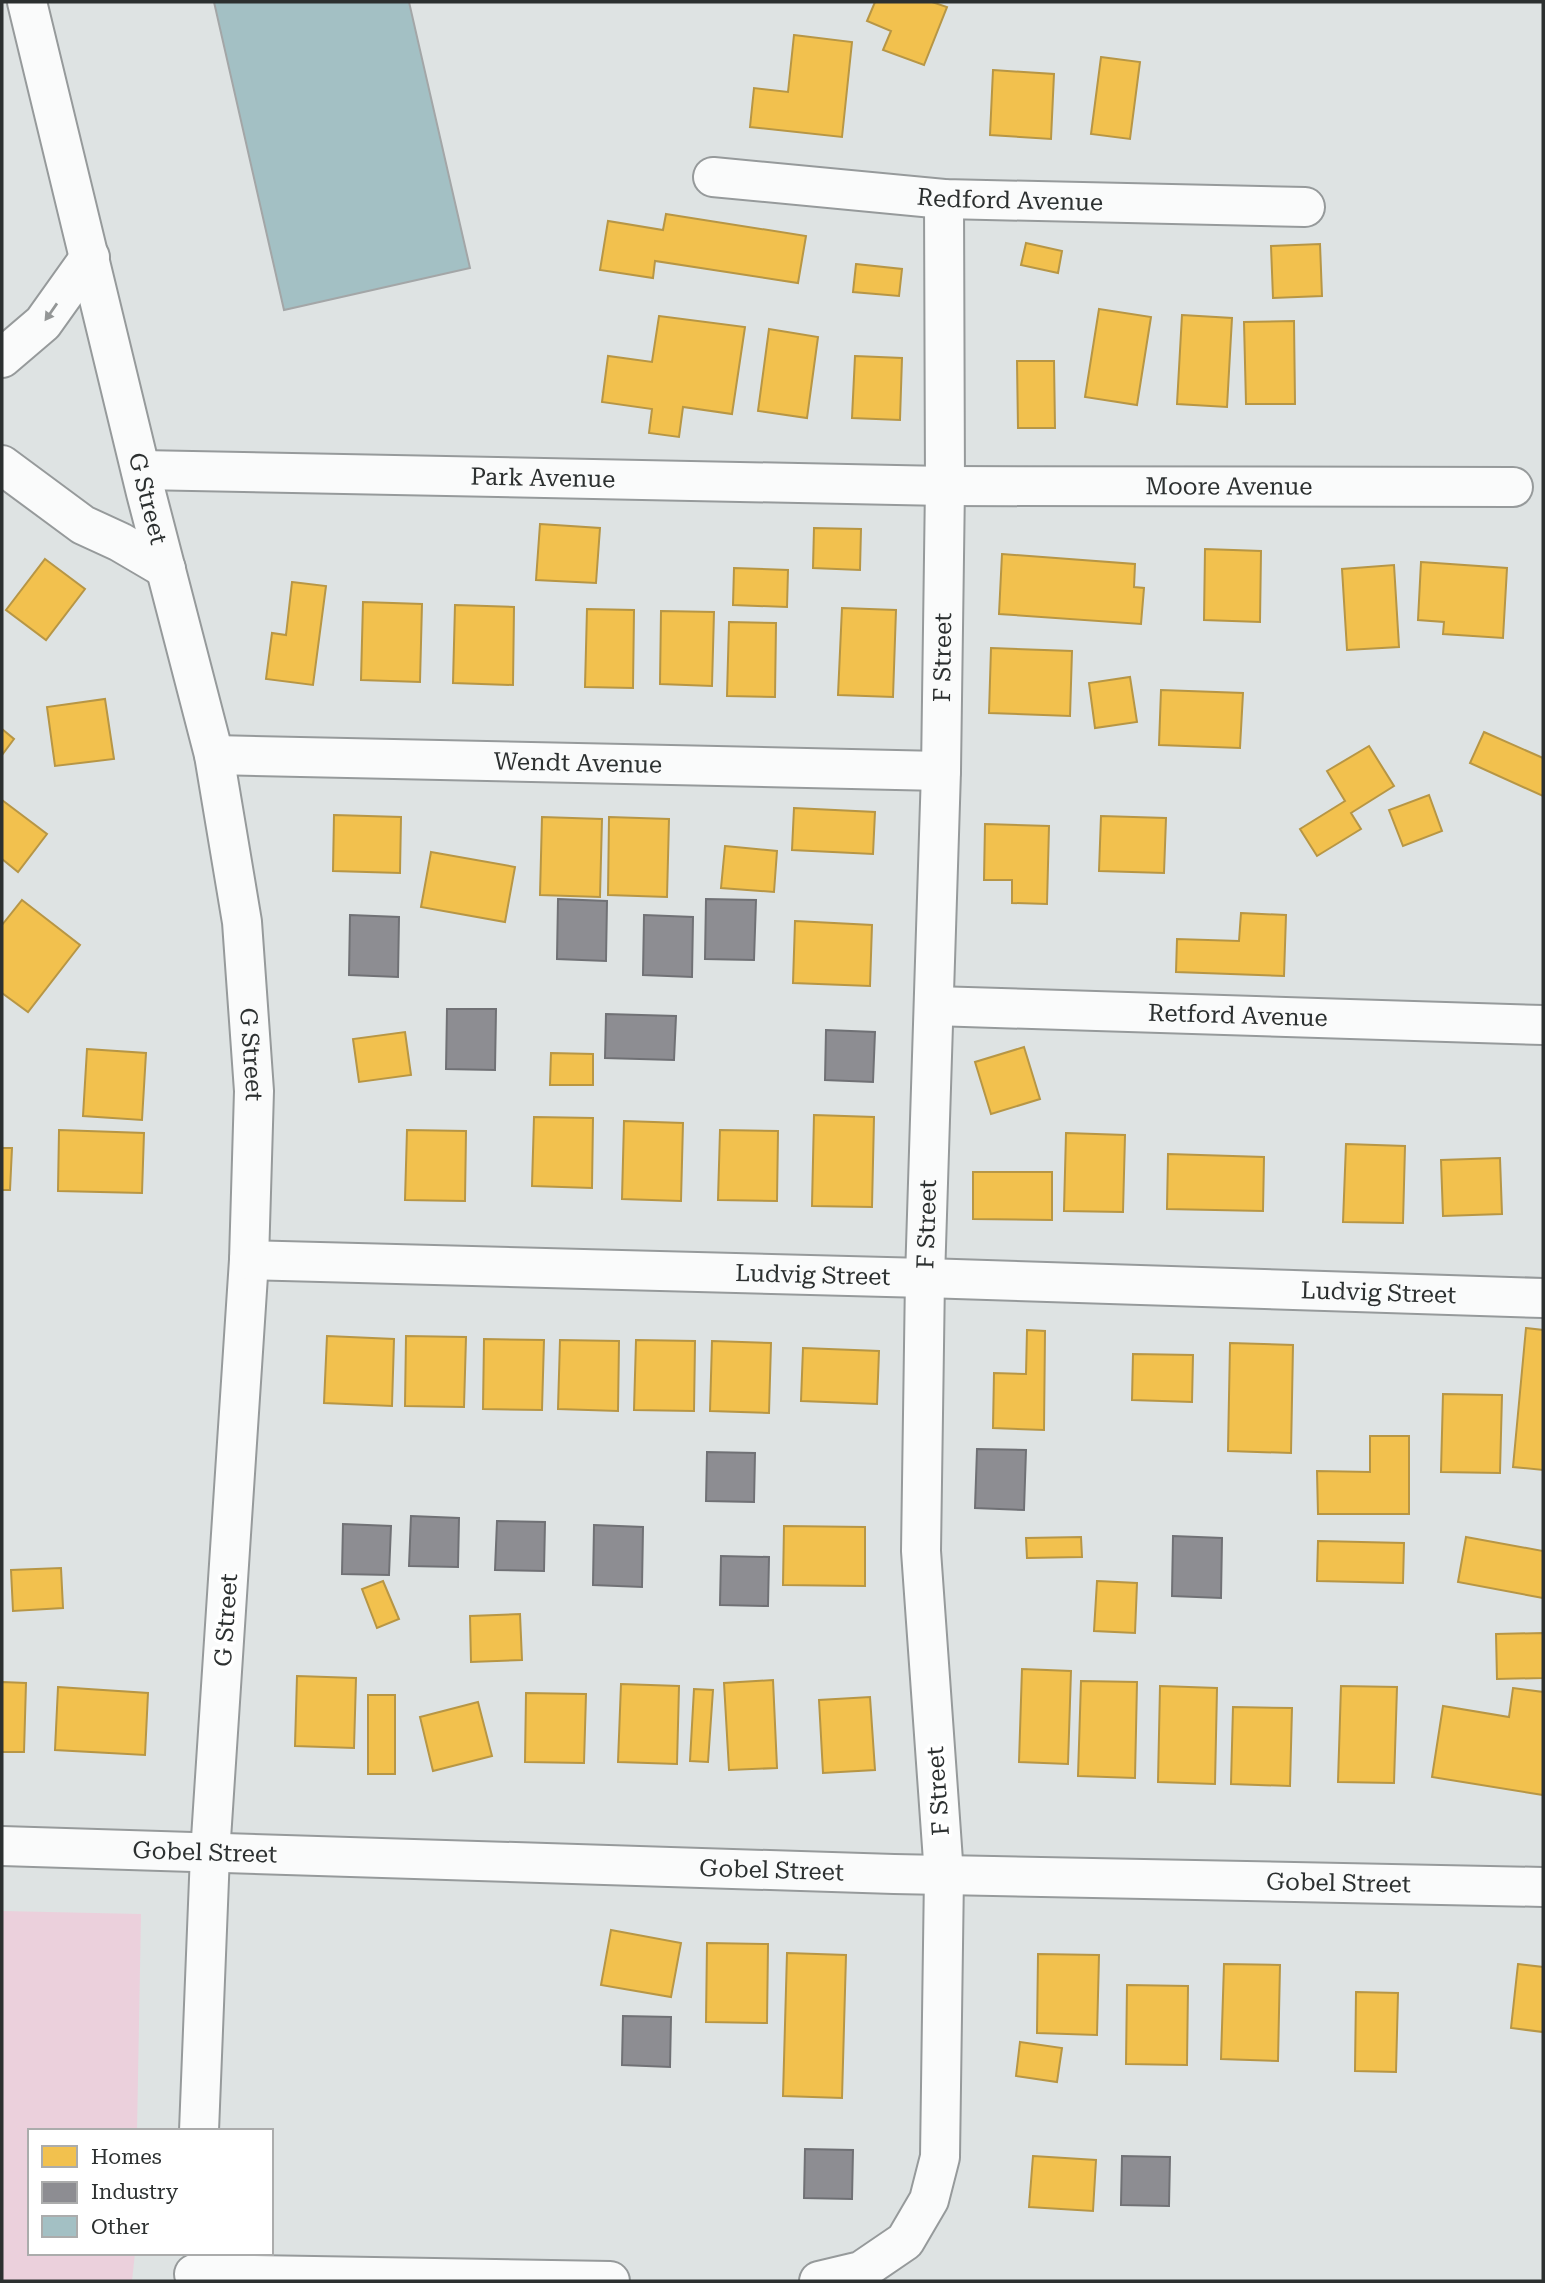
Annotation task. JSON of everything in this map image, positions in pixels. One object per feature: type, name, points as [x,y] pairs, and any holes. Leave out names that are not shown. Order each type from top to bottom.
[{"type":"street","name":"G Street","points":[[27,2],[141,470],[214,755],[242,922],[254,1091],[249,1260],[210,1854],[199,2129]]},
{"type":"street","name":"Redford Avenue","points":[[713,177],[944,199],[1305,207]]},
{"type":"street","name":"F Street","points":[[819,2281],[861,2271],[905,2241],[929,2200],[940,2157],[944,1875],[920,1551],[925,1278],[941,771],[945,486],[944,199]]},
{"type":"street","points":[[2,358],[43,323],[90,257]]},
{"type":"street","points":[[2,465],[83,525],[120,542],[166,569]]},
{"type":"street","name":"Park Avenue","points":[[141,470],[945,486]]},
{"type":"street","name":"Moore Avenue","points":[[945,486],[1513,487]]},
{"type":"street","name":"Wendt Avenue","points":[[214,755],[941,771]]},
{"type":"street","name":"Retford Avenue","points":[[934,1006],[1543,1026]]},
{"type":"street","name":"Ludvig Street","points":[[249,1260],[1543,1297]]},
{"type":"street","name":"Gobel Street","points":[[2,1846],[944,1875],[1543,1887]]},
{"type":"street","points":[[194,2270],[610,2281]]},
{"type":"shaded area","points":[[2,1911],[141,1914],[137,2129],[28,2129],[28,2255],[135,2255],[132,2281],[2,2281]]},
{"type":"building: Homes","points":[[875,2],[932,2],[947,7],[924,65],[883,50],[891,31],[867,21]]},
{"type":"building: Homes","points":[[794,35],[852,42],[842,137],[750,127],[754,88],[788,92]]},
{"type":"building: Homes","points":[[1101,57],[1140,62],[1130,139],[1091,134]]},
{"type":"building: Homes","points":[[993,70],[1054,74],[1051,139],[990,135]]},
{"type":"building: Homes","points":[[666,214],[806,236],[798,283],[655,261],[653,278],[600,270],[608,221],[663,230]]},
{"type":"building: Homes","points":[[1026,243],[1062,251],[1058,273],[1021,265]]},
{"type":"building: Homes","points":[[1320,244],[1322,296],[1273,298],[1271,246]]},
{"type":"building: Homes","points":[[856,264],[902,269],[899,296],[853,292]]},
{"type":"building: Homes","points":[[1099,309],[1151,317],[1137,405],[1085,397]]},
{"type":"building: Homes","points":[[1182,315],[1232,318],[1227,407],[1177,404]]},
{"type":"building: Homes","points":[[659,316],[745,327],[732,414],[683,407],[679,437],[649,433],[652,409],[602,402],[608,356],[652,362]]},
{"type":"building: Homes","points":[[1294,321],[1295,404],[1246,404],[1244,322]]},
{"type":"building: Homes","points":[[769,329],[818,337],[807,418],[758,411]]},
{"type":"building: Homes","points":[[855,356],[902,358],[900,420],[852,418]]},
{"type":"building: Homes","points":[[1017,361],[1054,361],[1055,428],[1018,428]]},
{"type":"building: Homes","points":[[540,524],[600,528],[596,583],[536,580]]},
{"type":"building: Homes","points":[[814,528],[861,529],[860,570],[813,568]]},
{"type":"building: Homes","points":[[1205,549],[1261,551],[1260,622],[1204,620]]},
{"type":"building: Homes","points":[[1002,554],[1135,564],[1134,587],[1144,588],[1141,624],[999,614]]},
{"type":"building: Homes","points":[[45,559],[85,589],[46,640],[6,610]]},
{"type":"building: Homes","points":[[1421,562],[1507,568],[1503,638],[1443,634],[1444,622],[1418,620]]},
{"type":"building: Homes","points":[[1394,565],[1399,647],[1347,650],[1342,569]]},
{"type":"building: Homes","points":[[734,568],[788,570],[787,607],[733,605]]},
{"type":"building: Homes","points":[[292,582],[326,586],[313,685],[266,679],[272,633],[286,635]]},
{"type":"building: Homes","points":[[363,602],[422,604],[420,682],[361,680]]},
{"type":"building: Homes","points":[[455,605],[514,607],[513,685],[453,683]]},
{"type":"building: Homes","points":[[842,608],[896,610],[893,697],[838,695]]},
{"type":"building: Homes","points":[[587,609],[634,610],[633,688],[585,687]]},
{"type":"building: Homes","points":[[661,611],[714,612],[712,686],[660,684]]},
{"type":"building: Homes","points":[[729,622],[776,623],[775,697],[727,696]]},
{"type":"building: Homes","points":[[991,648],[1072,651],[1070,716],[989,713]]},
{"type":"building: Homes","points":[[1130,677],[1137,722],[1095,728],[1089,683]]},
{"type":"building: Homes","points":[[1161,690],[1243,693],[1240,748],[1159,745]]},
{"type":"building: Homes","points":[[105,699],[114,759],[55,766],[47,707]]},
{"type":"building: Homes","points":[[2,729],[14,739],[2,755]]},
{"type":"building: Homes","points":[[1484,732],[1543,758],[1543,796],[1470,763]]},
{"type":"building: Homes","points":[[1369,746],[1394,786],[1351,813],[1361,829],[1317,856],[1300,829],[1345,801],[1327,771]]},
{"type":"building: Homes","points":[[1429,795],[1442,831],[1403,846],[1389,810]]},
{"type":"building: Homes","points":[[2,800],[47,834],[18,872],[2,859]]},
{"type":"building: Homes","points":[[794,808],[875,812],[873,854],[792,850]]},
{"type":"building: Homes","points":[[334,815],[401,817],[400,873],[333,871]]},
{"type":"building: Homes","points":[[1101,816],[1166,818],[1164,873],[1099,871]]},
{"type":"building: Homes","points":[[542,817],[602,819],[600,897],[540,895]]},
{"type":"building: Homes","points":[[609,817],[669,819],[667,897],[608,895]]},
{"type":"building: Homes","points":[[985,824],[1049,826],[1047,904],[1012,903],[1012,880],[984,880]]},
{"type":"building: Homes","points":[[725,846],[777,851],[774,892],[721,888]]},
{"type":"building: Homes","points":[[431,852],[515,867],[505,922],[421,907]]},
{"type":"building: Homes","points":[[22,900],[80,945],[28,1012],[2,993],[2,925]]},
{"type":"building: Homes","points":[[1241,913],[1286,915],[1284,976],[1176,972],[1177,939],[1239,941]]},
{"type":"building: Homes","points":[[795,921],[872,925],[870,986],[793,983]]},
{"type":"building: Homes","points":[[405,1032],[411,1075],[359,1082],[353,1039]]},
{"type":"building: Homes","points":[[1024,1047],[1040,1099],[991,1114],[975,1062]]},
{"type":"building: Homes","points":[[87,1049],[146,1053],[142,1120],[83,1116]]},
{"type":"building: Homes","points":[[551,1053],[593,1054],[593,1085],[550,1085]]},
{"type":"building: Homes","points":[[814,1115],[874,1117],[872,1207],[812,1206]]},
{"type":"building: Homes","points":[[534,1117],[593,1118],[592,1188],[532,1186]]},
{"type":"building: Homes","points":[[624,1121],[683,1123],[681,1201],[622,1199]]},
{"type":"building: Homes","points":[[59,1130],[144,1133],[142,1193],[58,1191]]},
{"type":"building: Homes","points":[[407,1130],[466,1131],[465,1201],[405,1200]]},
{"type":"building: Homes","points":[[720,1130],[778,1131],[777,1201],[718,1200]]},
{"type":"building: Homes","points":[[1066,1133],[1125,1135],[1123,1212],[1064,1211]]},
{"type":"building: Homes","points":[[1346,1144],[1405,1146],[1403,1223],[1343,1222]]},
{"type":"building: Homes","points":[[2,1148],[12,1148],[10,1190],[2,1190]]},
{"type":"building: Homes","points":[[1168,1154],[1264,1157],[1263,1211],[1167,1209]]},
{"type":"building: Homes","points":[[1500,1158],[1502,1214],[1443,1216],[1441,1160]]},
{"type":"building: Homes","points":[[973,1172],[1052,1172],[1052,1220],[973,1219]]},
{"type":"building: Homes","points":[[1526,1328],[1543,1330],[1543,1470],[1513,1467]]},
{"type":"building: Homes","points":[[1027,1330],[1045,1331],[1044,1430],[993,1428],[994,1373],[1026,1374]]},
{"type":"building: Homes","points":[[327,1336],[394,1339],[392,1406],[324,1403]]},
{"type":"building: Homes","points":[[406,1336],[466,1337],[464,1407],[405,1406]]},
{"type":"building: Homes","points":[[484,1339],[544,1340],[542,1410],[483,1409]]},
{"type":"building: Homes","points":[[560,1340],[619,1341],[618,1411],[558,1409]]},
{"type":"building: Homes","points":[[636,1340],[695,1341],[694,1411],[634,1410]]},
{"type":"building: Homes","points":[[712,1341],[771,1343],[769,1413],[710,1411]]},
{"type":"building: Homes","points":[[1230,1343],[1293,1345],[1291,1453],[1228,1451]]},
{"type":"building: Homes","points":[[803,1348],[879,1351],[877,1404],[801,1401]]},
{"type":"building: Homes","points":[[1133,1354],[1193,1355],[1192,1402],[1132,1400]]},
{"type":"building: Homes","points":[[1443,1394],[1502,1395],[1500,1473],[1441,1472]]},
{"type":"building: Homes","points":[[1370,1436],[1409,1436],[1409,1514],[1318,1514],[1317,1471],[1370,1472]]},
{"type":"building: Homes","points":[[784,1526],[865,1527],[865,1586],[783,1585]]},
{"type":"building: Homes","points":[[1081,1537],[1082,1557],[1027,1558],[1026,1538]]},
{"type":"building: Homes","points":[[1466,1537],[1543,1551],[1543,1598],[1458,1582]]},
{"type":"building: Homes","points":[[1318,1541],[1404,1543],[1403,1583],[1317,1581]]},
{"type":"building: Homes","points":[[61,1568],[63,1608],[13,1611],[11,1570]]},
{"type":"building: Homes","points":[[383,1581],[399,1619],[377,1628],[362,1589]]},
{"type":"building: Homes","points":[[1097,1581],[1137,1583],[1135,1633],[1094,1631]]},
{"type":"building: Homes","points":[[520,1614],[522,1660],[471,1662],[470,1616]]},
{"type":"building: Homes","points":[[1543,1633],[1543,1678],[1497,1679],[1496,1634]]},
{"type":"building: Homes","points":[[1022,1669],[1071,1671],[1068,1764],[1019,1762]]},
{"type":"building: Homes","points":[[297,1676],[356,1678],[354,1748],[295,1746]]},
{"type":"building: Homes","points":[[773,1680],[777,1768],[729,1770],[724,1683]]},
{"type":"building: Homes","points":[[1081,1681],[1137,1682],[1135,1778],[1078,1776]]},
{"type":"building: Homes","points":[[2,1682],[26,1683],[24,1752],[2,1752]]},
{"type":"building: Homes","points":[[621,1684],[679,1686],[677,1764],[618,1762]]},
{"type":"building: Homes","points":[[1160,1686],[1217,1688],[1215,1784],[1158,1782]]},
{"type":"building: Homes","points":[[1341,1686],[1397,1687],[1394,1783],[1338,1782]]},
{"type":"building: Homes","points":[[58,1687],[148,1693],[145,1755],[55,1750]]},
{"type":"building: Homes","points":[[1513,1688],[1543,1692],[1543,1795],[1432,1777],[1443,1706],[1509,1717]]},
{"type":"building: Homes","points":[[694,1689],[713,1690],[708,1762],[690,1761]]},
{"type":"building: Homes","points":[[526,1693],[586,1694],[584,1763],[525,1762]]},
{"type":"building: Homes","points":[[368,1695],[395,1695],[395,1774],[368,1774]]},
{"type":"building: Homes","points":[[870,1697],[875,1770],[823,1773],[819,1700]]},
{"type":"building: Homes","points":[[478,1702],[492,1756],[433,1771],[420,1717]]},
{"type":"building: Homes","points":[[1233,1707],[1292,1708],[1290,1786],[1231,1784]]},
{"type":"building: Homes","points":[[611,1930],[681,1943],[671,1997],[601,1985]]},
{"type":"building: Homes","points":[[707,1943],[768,1944],[767,2023],[706,2022]]},
{"type":"building: Homes","points":[[787,1953],[846,1955],[842,2098],[783,2096]]},
{"type":"building: Homes","points":[[1038,1954],[1099,1955],[1097,2035],[1037,2033]]},
{"type":"building: Homes","points":[[1224,1964],[1280,1965],[1278,2061],[1221,2059]]},
{"type":"building: Homes","points":[[1518,1964],[1543,1967],[1543,2032],[1511,2028]]},
{"type":"building: Homes","points":[[1127,1985],[1188,1986],[1187,2065],[1126,2064]]},
{"type":"building: Homes","points":[[1356,1992],[1398,1993],[1396,2072],[1355,2071]]},
{"type":"building: Homes","points":[[1020,2042],[1062,2048],[1057,2082],[1016,2076]]},
{"type":"building: Homes","points":[[1033,2156],[1096,2160],[1093,2211],[1029,2207]]},
{"type":"building: Industry","points":[[558,899],[607,901],[606,961],[557,959]]},
{"type":"building: Industry","points":[[706,899],[756,900],[754,960],[705,959]]},
{"type":"building: Industry","points":[[350,915],[399,917],[398,977],[349,975]]},
{"type":"building: Industry","points":[[644,915],[693,917],[692,977],[643,975]]},
{"type":"building: Industry","points":[[447,1009],[496,1009],[495,1070],[446,1069]]},
{"type":"building: Industry","points":[[606,1014],[676,1016],[674,1060],[605,1058]]},
{"type":"building: Industry","points":[[826,1030],[875,1032],[873,1082],[825,1080]]},
{"type":"building: Industry","points":[[977,1449],[1026,1450],[1024,1510],[975,1508]]},
{"type":"building: Industry","points":[[707,1452],[755,1453],[754,1502],[706,1501]]},
{"type":"building: Industry","points":[[411,1516],[459,1518],[458,1567],[409,1566]]},
{"type":"building: Industry","points":[[497,1521],[545,1522],[544,1571],[495,1570]]},
{"type":"building: Industry","points":[[343,1524],[391,1526],[389,1575],[342,1574]]},
{"type":"building: Industry","points":[[594,1525],[643,1527],[642,1587],[593,1585]]},
{"type":"building: Industry","points":[[1173,1536],[1222,1538],[1221,1598],[1172,1596]]},
{"type":"building: Industry","points":[[721,1556],[769,1557],[768,1606],[720,1605]]},
{"type":"building: Industry","points":[[623,2016],[671,2017],[670,2067],[622,2065]]},
{"type":"building: Industry","points":[[805,2149],[853,2150],[852,2199],[804,2198]]},
{"type":"building: Industry","points":[[1122,2156],[1170,2157],[1169,2206],[1121,2205]]},
{"type":"building: Other","points":[[214,2],[409,2],[470,268],[284,310]]}]
